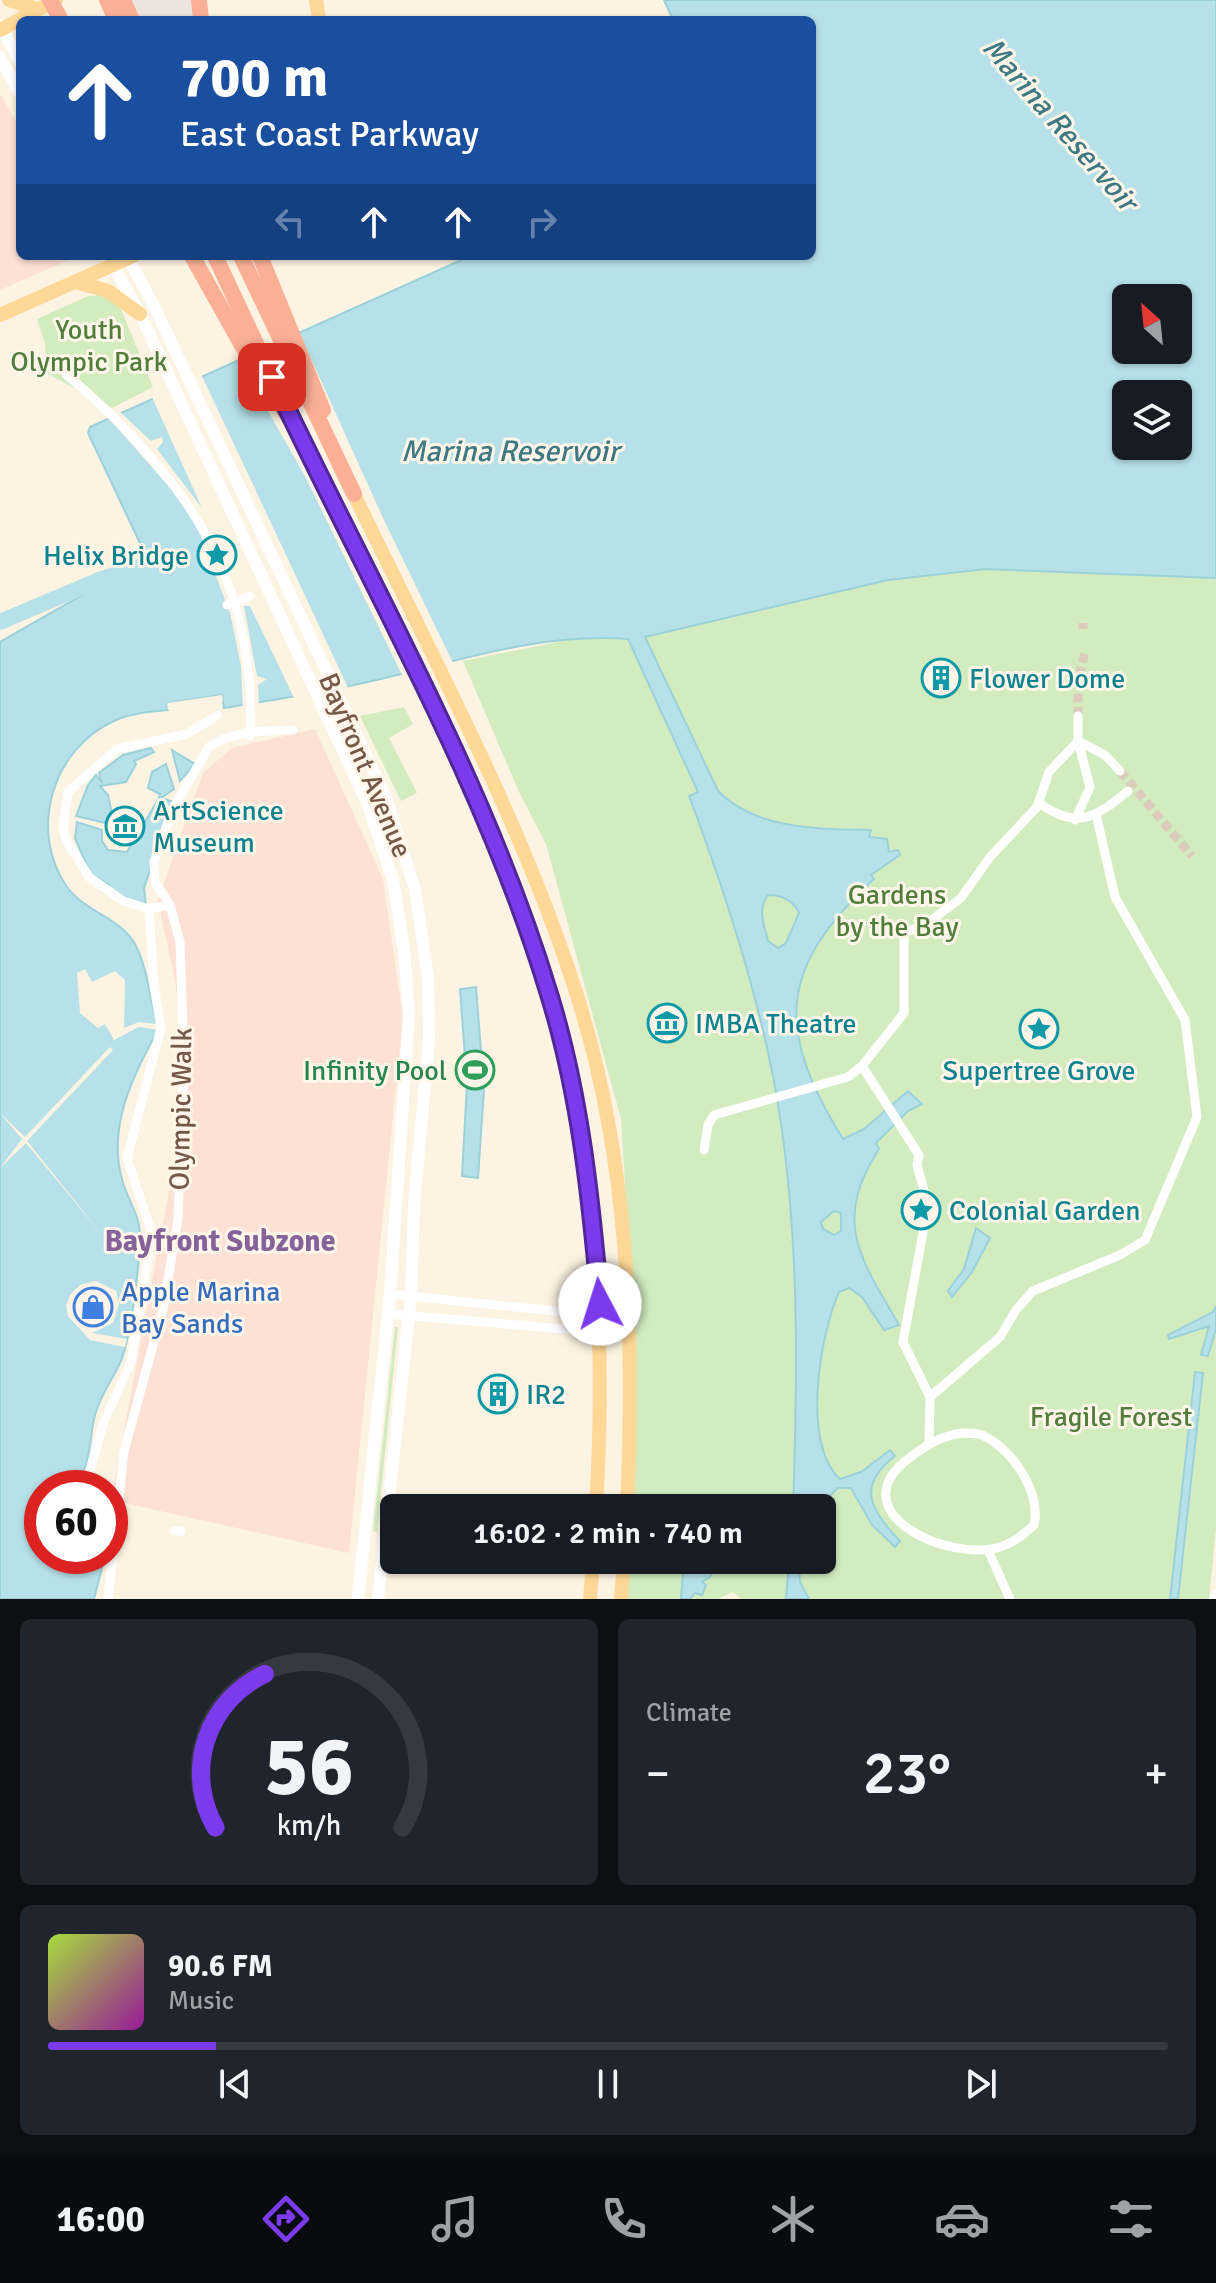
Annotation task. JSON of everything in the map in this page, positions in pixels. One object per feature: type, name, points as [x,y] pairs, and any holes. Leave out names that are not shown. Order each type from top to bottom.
[{"type":"highway","points":[[194,260],[250,360],[297,430]]},
{"type":"highway","points":[[217,260],[297,430]]},
{"type":"highway","points":[[243,260],[354,494]]},
{"type":"highway","points":[[262,260],[304,360],[354,494]]},
{"type":"main road","points":[[9,0],[48,3]]},
{"type":"main road","points":[[24,16],[48,3]]},
{"type":"main road","points":[[1,28],[16,55]]},
{"type":"main road","points":[[0,57],[16,87]]},
{"type":"main road","name":"Bayfront Avenue","points":[[131,260],[385,795],[412,877],[425,951],[430,1012],[414,1205],[411,1296],[378,1599]]},
{"type":"main road","points":[[0,315],[74,282],[110,261]]},
{"type":"main road","name":"Bayfront Avenue","points":[[110,261],[140,314],[367,803],[393,880],[404,950],[409,1014],[390,1294],[358,1599]]},
{"type":"main road","points":[[74,282],[108,291],[140,314]]},
{"type":"main road","points":[[297,430],[482,811],[549,993],[563,1047],[593,1226],[600,1304],[596,1494]]},
{"type":"main road","points":[[354,494],[501,802],[574,986],[589,1041],[622,1220],[629,1300],[627,1494]]},
{"type":"main road","points":[[590,1599],[592,1574]]},
{"type":"main road","points":[[621,1599],[623,1574]]},
{"type":"street","points":[[66,374],[146,454],[196,525],[230,583],[231,604],[249,662],[246,688],[250,738]]},
{"type":"street","points":[[231,604],[250,596]]},
{"type":"street","points":[[170,905],[149,909],[123,901],[89,877],[74,858],[63,826],[68,792],[117,749],[187,734],[218,715]]},
{"type":"street","points":[[1075,820],[1090,787],[1078,741],[1078,716]]},
{"type":"street","name":"Bayfront Avenue","points":[[199,766],[209,747],[218,740],[261,731],[293,730]]},
{"type":"street","points":[[1078,741],[1105,755],[1120,771]]},
{"type":"street","points":[[704,1150],[710,1118],[848,1077],[862,1066],[904,1013],[904,933],[925,925],[961,898],[990,857],[1039,803],[1049,772],[1078,741]]},
{"type":"street","name":"Olympic Walk","points":[[120,1470],[163,1309],[178,1219],[184,1050],[180,942],[170,905],[155,882],[154,862],[172,810],[199,766]]},
{"type":"street","points":[[1039,803],[1066,820],[1075,820],[1096,814],[1128,791]]},
{"type":"street","points":[[930,1397],[1000,1337],[1016,1310],[1033,1291],[1120,1255],[1145,1240],[1197,1117],[1185,1020],[1115,897],[1096,814]]},
{"type":"street","name":"Olympic Walk","points":[[90,1470],[103,1424],[131,1362],[152,1234],[127,1158],[161,1028],[154,986],[149,909]]},
{"type":"street","points":[[862,1066],[919,1155],[917,1165],[928,1205],[903,1342],[930,1397],[929,1444]]},
{"type":"street","points":[[390,1294],[573,1313],[600,1304]]},
{"type":"street","points":[[388,1314],[600,1332],[614,1324],[629,1300]]},
{"type":"street","points":[[962,1433],[984,1435],[1004,1450],[1026,1481],[1037,1510],[1034,1525],[1005,1546],[988,1550],[954,1547],[919,1537],[893,1513],[886,1499],[888,1476],[929,1444],[962,1433]]},
{"type":"street","points":[[988,1550],[1010,1599]]},
{"type":"street","name":"Olympic Walk","points":[[108,1599],[109,1574]]},
{"type":"shaded area","points":[[113,0],[204,0],[206,16],[120,16]]},
{"type":"shaded area","points":[[0,94],[16,121],[16,260],[69,260],[0,290]]},
{"type":"shaded area","points":[[315,729],[383,879],[403,1017],[349,1553],[128,1504],[128,1470],[117,1470],[188,1089],[175,981],[158,900],[203,773],[232,748]]},
{"type":"green space","name":"Youth Olympic Park","points":[[103,295],[121,309],[153,387],[112,408],[46,373],[45,343],[37,319],[88,296]]},
{"type":"green space","name":"Gardens by the Bay","points":[[986,569],[1216,578],[1216,1528],[1209,1599],[741,1599],[733,1592],[718,1599],[624,1599],[626,1574],[836,1574],[836,1494],[630,1494],[635,1347],[621,1119],[546,844],[519,792],[463,661],[588,636],[628,639],[888,580]]},
{"type":"green space","points":[[404,707],[413,724],[389,738],[417,793],[401,801],[360,716]]},
{"type":"green space","points":[[395,1327],[398,1327],[377,1532],[373,1531]]},
{"type":"water","name":"Marina Reservoir","points":[[664,0],[1216,0],[1216,578],[986,569],[888,580],[645,637],[718,791],[733,804],[789,825],[871,830],[869,837],[887,839],[889,852],[898,850],[900,855],[871,875],[874,879],[842,912],[819,942],[804,972],[797,1002],[798,1033],[806,1065],[843,1139],[864,1129],[908,1091],[922,1104],[908,1111],[876,1143],[879,1149],[865,1175],[854,1219],[863,1259],[899,1325],[884,1330],[862,1297],[849,1288],[839,1292],[826,1334],[818,1388],[821,1441],[828,1462],[840,1479],[861,1472],[890,1450],[895,1456],[875,1478],[872,1498],[881,1519],[900,1541],[895,1547],[872,1525],[851,1488],[838,1488],[832,1494],[793,1494],[796,1346],[793,1237],[782,1129],[757,1005],[726,899],[689,796],[698,792],[628,639],[594,638],[494,651],[328,690],[224,708],[222,695],[167,703],[168,710],[127,716],[93,734],[75,751],[62,771],[48,817],[49,841],[55,865],[75,896],[130,936],[144,966],[159,1028],[132,1083],[120,1122],[119,1162],[140,1235],[125,1350],[97,1408],[84,1470],[24,1470],[24,1574],[100,1574],[94,1599],[0,1599],[0,642],[147,558],[88,433],[90,427],[461,260],[816,260],[816,16],[671,16]],"holes":[[[768,895],[791,902],[799,913],[786,943],[778,948],[768,941],[762,917]],[[834,1211],[841,1213],[841,1231],[834,1235],[823,1229],[821,1222]]]},
{"type":"water","points":[[151,748],[154,752],[134,761],[136,764],[126,782],[100,786],[108,795],[113,818],[105,823],[76,816],[88,785],[96,775],[102,783],[99,773],[123,755]]},
{"type":"water","points":[[172,750],[195,764],[180,781]]},
{"type":"water","points":[[166,764],[174,789],[161,798],[174,802],[144,888],[146,905],[128,901],[107,889],[109,885],[90,873],[75,838],[77,822],[102,830],[102,841],[108,850],[127,852],[159,798],[160,794],[148,788],[152,772]]},
{"type":"water","name":"Infinity Pool","points":[[476,987],[484,1089],[478,1178],[462,1176],[467,1084],[460,989]]},
{"type":"water","points":[[976,1228],[990,1238],[972,1272],[952,1297],[948,1291],[964,1269]]},
{"type":"water","points":[[1216,1306],[1216,1329],[1208,1356],[1201,1355],[1209,1326],[1169,1339],[1168,1335],[1213,1312]]},
{"type":"water","points":[[1195,1372],[1203,1373],[1178,1599],[1170,1599]]},
{"type":"water","points":[[683,1574],[712,1574],[702,1582],[706,1585],[702,1595],[695,1593],[690,1599],[681,1599]]},
{"type":"water","points":[[788,1574],[800,1574],[800,1582],[809,1599],[786,1599]]},
{"type":"pier","points":[[298,330],[453,663],[403,677],[306,478],[238,358]]},
{"type":"pier","points":[[201,374],[349,690],[295,700],[250,606],[244,606],[257,676],[267,679],[258,685],[259,706],[243,709],[241,666],[230,613],[199,531],[179,498],[106,415],[118,410],[151,441],[162,437],[163,442],[157,449],[202,508],[151,395]]},
{"type":"pier","points":[[222,695],[223,701],[168,710],[167,703]]},
{"type":"pier","points":[[85,969],[92,982],[115,971],[125,980],[124,1028],[139,1022],[157,1024],[158,1030],[139,1027],[114,1040],[105,1024],[98,1028],[80,1013],[77,973]]},
{"type":"pier","points":[[110,1047],[113,1050],[27,1141],[103,1236],[26,1143],[0,1168],[22,1139],[0,1113],[25,1137]]},
{"type":"pier","points":[[96,1281],[116,1291],[119,1304],[113,1323],[92,1333],[127,1339],[125,1347],[90,1340],[68,1316],[66,1306],[70,1295],[80,1285]]},
{"type":"waterway","name":"Marina Reservoir","points":[[0,622],[143,565]]},
{"type":"tunnel","points":[[1083,623],[1083,629]]},
{"type":"tunnel","points":[[1078,716],[1078,682],[1085,652]]},
{"type":"tunnel","points":[[1120,771],[1192,856]]},
{"type":"place","name":"Helix Bridge","points":[[217,555]]},
{"type":"place","name":"Flower Dome","points":[[941,678]]},
{"type":"place","name":"ArtScience Museum","points":[[125,826]]},
{"type":"place","name":"IMBA Theatre","points":[[667,1023]]},
{"type":"place","name":"Supertree Grove","points":[[1039,1029]]},
{"type":"place","name":"Infinity Pool","points":[[475,1070]]},
{"type":"place","name":"Colonial Garden","points":[[921,1210]]},
{"type":"place","name":"Apple Marina Bay Sands","points":[[93,1307]]},
{"type":"place","name":"IR2","points":[[498,1394]]},
{"type":"district","name":"Bayfront Subzone","points":[[220,1241]]},
{"type":"route","points":[[272,377],[482,811],[549,993],[563,1047],[582,1156],[593,1226],[600,1304]]},
{"type":"park label","name":"Fragile Forest","points":[[1111,1416]]}]
